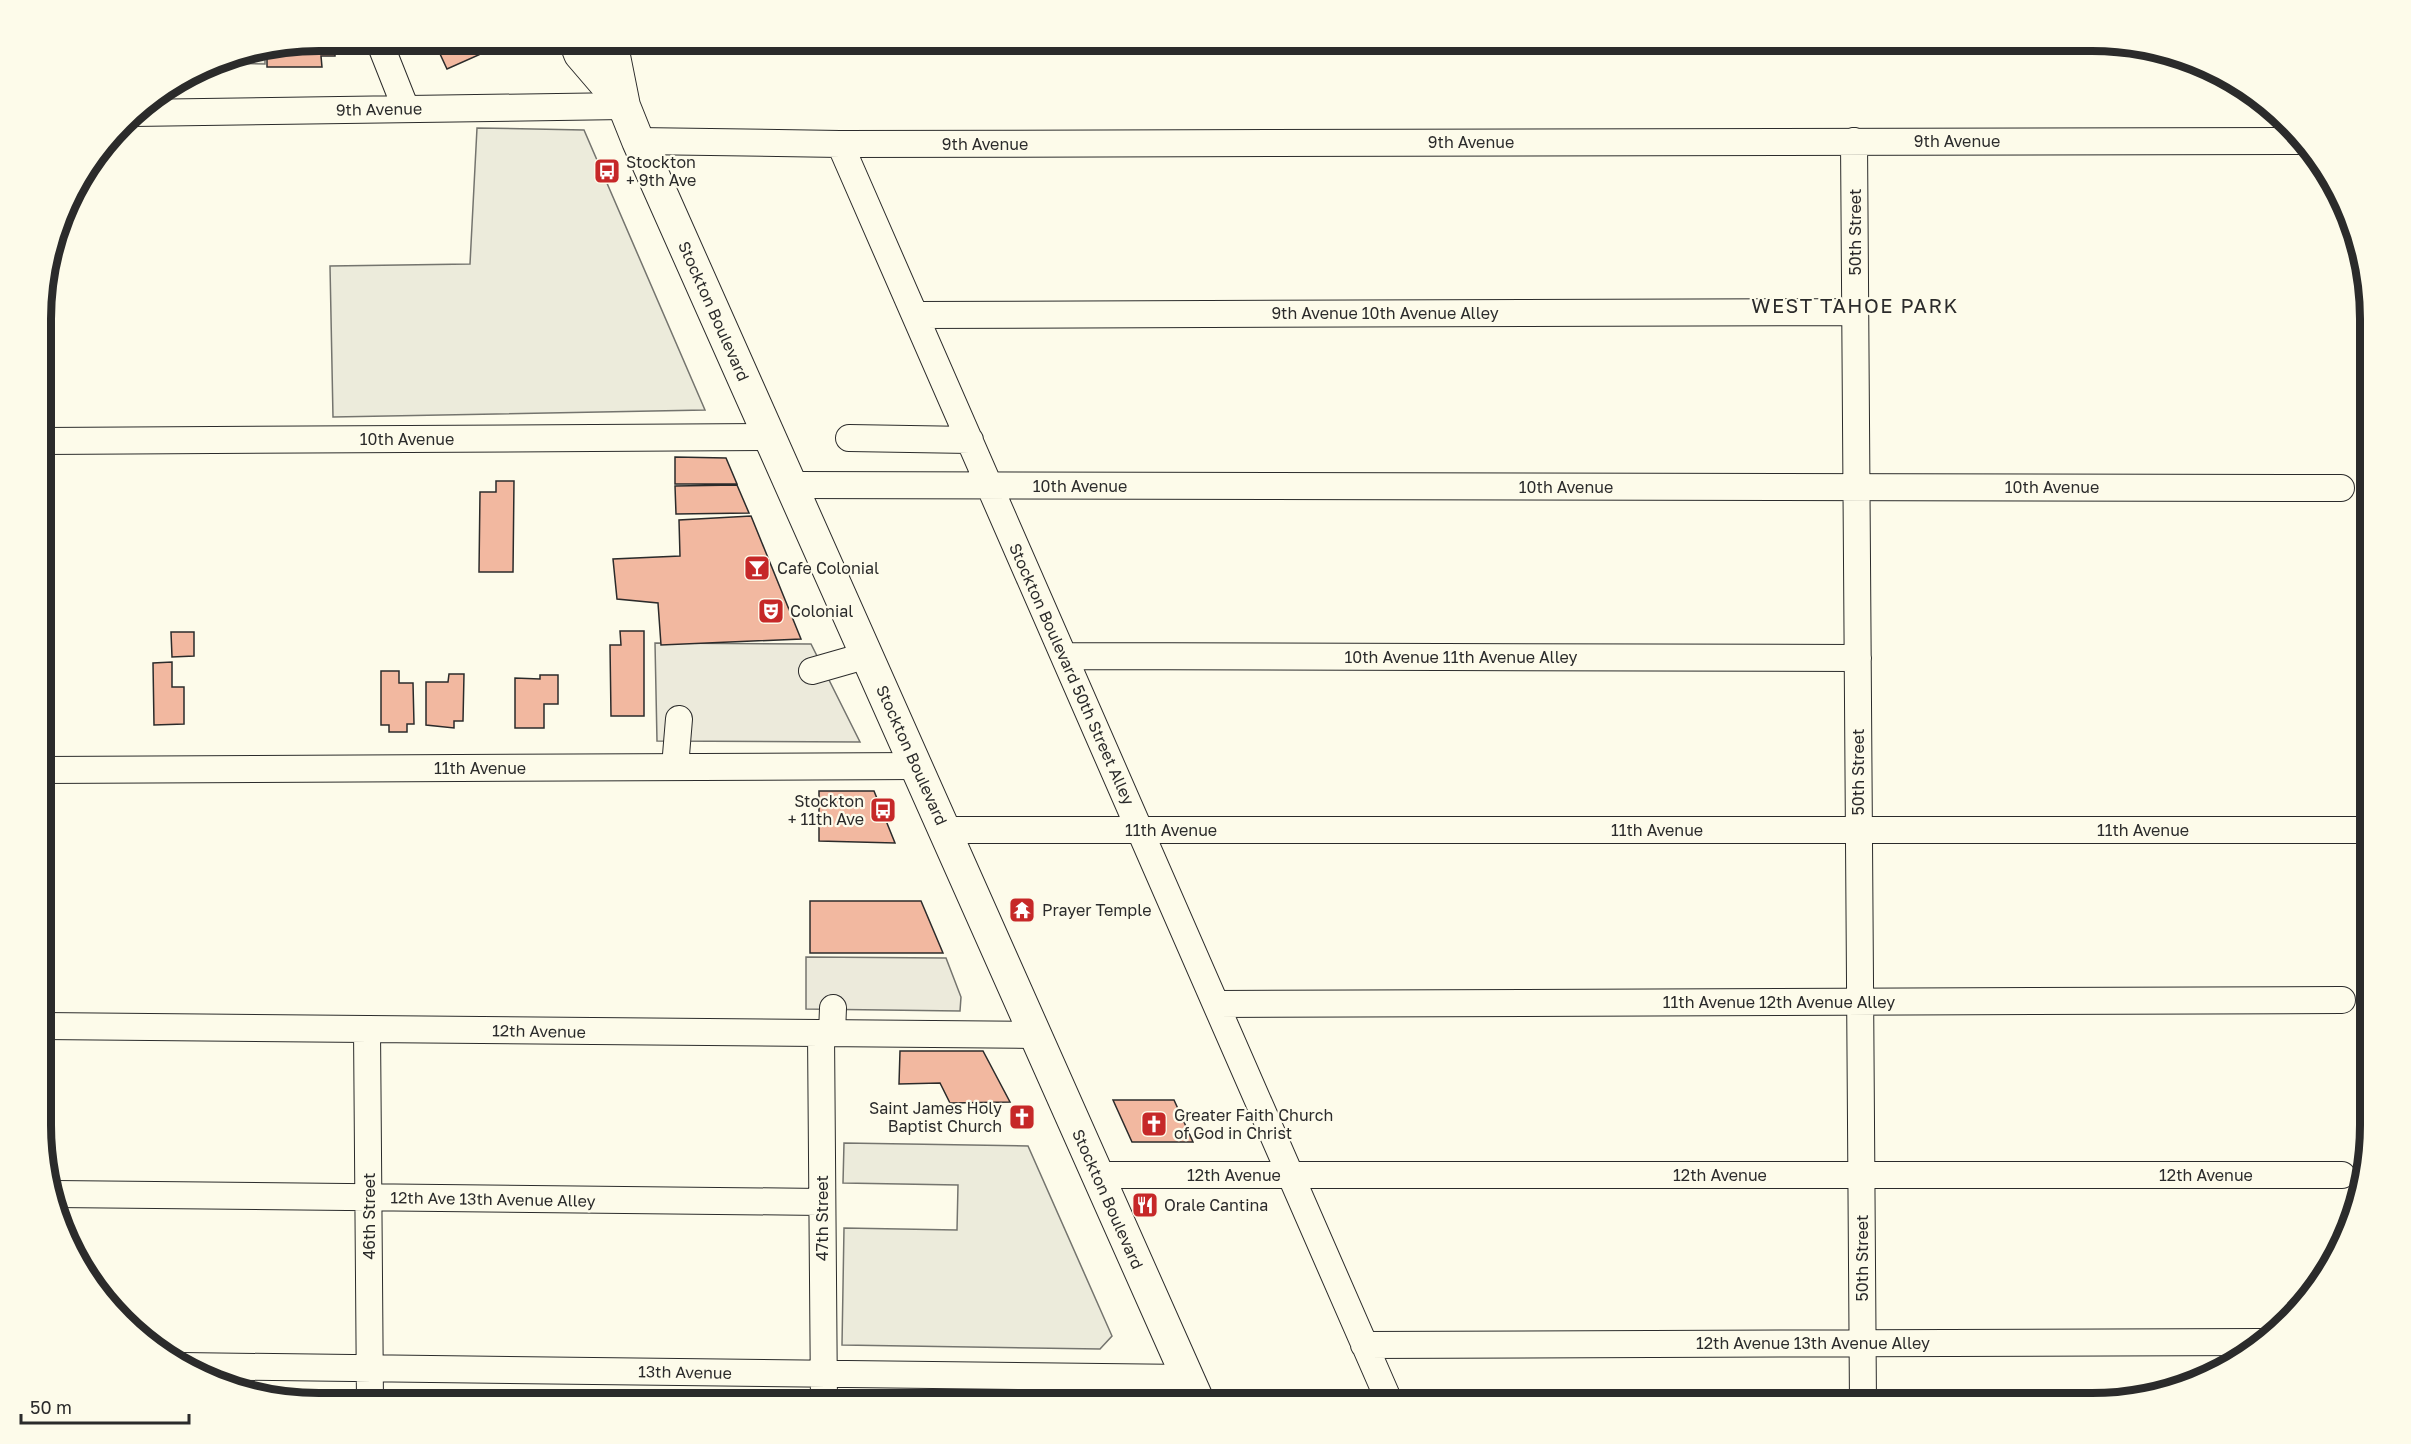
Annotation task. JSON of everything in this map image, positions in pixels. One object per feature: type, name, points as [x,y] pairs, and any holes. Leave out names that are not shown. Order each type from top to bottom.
[{"type":"main road","name":"Stockton Boulevard","points":[[579,51],[624,106]]},
{"type":"main road","name":"Stockton Boulevard","points":[[613,51],[624,106],[638,141],[1194,1391]]},
{"type":"street","points":[[383,51],[406,109]]},
{"type":"street","name":"9th Avenue","points":[[148,113],[624,106]]},
{"type":"street","name":"9th Avenue","points":[[638,141],[840,144],[2292,141]]},
{"type":"street","name":"50th Street","points":[[1854,141],[1863,1393]]},
{"type":"street","name":"Stockton Boulevard 50th Street Alley","points":[[840,144],[1386,1393]]},
{"type":"street","name":"9th Avenue 10th Avenue Alley","points":[[915,315],[1855,312]]},
{"type":"street","name":"10th Avenue","points":[[51,441],[771,437]]},
{"type":"street","points":[[849,438],[970,440]]},
{"type":"street","name":"10th Avenue","points":[[792,485],[2341,488]]},
{"type":"street","points":[[812,671],[867,655]]},
{"type":"street","name":"10th Avenue 11th Avenue Alley","points":[[1064,656],[1858,658]]},
{"type":"street","points":[[675,767],[679,718]]},
{"type":"street","name":"11th Avenue","points":[[51,770],[917,766]]},
{"type":"street","name":"11th Avenue","points":[[945,830],[2360,830]]},
{"type":"street","name":"11th Avenue 12th Avenue Alley","points":[[1216,1004],[2342,1000]]},
{"type":"street","name":"47th Street","points":[[824,1393],[822,1202],[827,1033],[833,1008]]},
{"type":"street","name":"12th Avenue","points":[[51,1026],[1036,1035]]},
{"type":"street","name":"46th Street","points":[[367,1029],[370,1393]]},
{"type":"street","name":"12th Avenue","points":[[1098,1175],[2342,1175]]},
{"type":"street","name":"12th Ave 13th Avenue Alley","points":[[60,1194],[822,1202]]},
{"type":"street","name":"12th Avenue 13th Avenue Alley","points":[[1364,1345],[2249,1342]]},
{"type":"street","name":"13th Avenue","points":[[204,1366],[824,1374],[1194,1391]]},
{"type":"shaded area","points":[[265,56],[265,64],[238,64]]},
{"type":"shaded area","points":[[477,128],[584,130],[705,410],[333,417],[330,266],[470,264]]},
{"type":"shaded area","points":[[655,643],[811,644],[860,742],[657,741]]},
{"type":"shaded area","points":[[806,957],[946,958],[961,997],[960,1011],[806,1009]]},
{"type":"shaded area","points":[[844,1143],[1028,1146],[1112,1336],[1100,1349],[842,1345],[844,1228],[957,1230],[958,1185],[843,1183]]},
{"type":"building","points":[[335,51],[335,56],[321,56],[322,67],[267,67],[267,56]]},
{"type":"building","points":[[439,51],[488,51],[447,69]]},
{"type":"building","points":[[675,457],[726,458],[737,484],[675,484]]},
{"type":"building","points":[[496,481],[514,481],[513,572],[479,572],[480,492],[496,492]]},
{"type":"building","points":[[737,485],[749,513],[676,514],[675,486]]},
{"type":"building","points":[[751,516],[801,639],[661,645],[658,603],[617,599],[613,559],[680,556],[679,520]]},
{"type":"building","points":[[620,631],[644,631],[644,716],[611,716],[610,645],[621,645]]},
{"type":"building","points":[[171,632],[194,632],[194,656],[172,657]]},
{"type":"building","points":[[172,662],[172,687],[184,687],[184,724],[154,725],[153,663]]},
{"type":"building","points":[[381,671],[399,671],[399,683],[413,683],[414,724],[407,724],[407,732],[389,732],[389,725],[381,725]]},
{"type":"building","points":[[449,674],[464,674],[463,721],[454,721],[454,728],[426,725],[426,682],[448,682]]},
{"type":"building","points":[[540,675],[558,675],[558,704],[544,704],[544,728],[515,728],[515,678],[540,679]]},
{"type":"building","points":[[819,791],[874,791],[895,843],[819,841]]},
{"type":"building","points":[[810,901],[921,901],[943,953],[810,953]]},
{"type":"building","points":[[900,1051],[983,1051],[1010,1102],[950,1103],[940,1083],[899,1084]]},
{"type":"building","points":[[1113,1100],[1174,1100],[1193,1142],[1132,1142]]},
{"type":"building","points":[[1022,1389],[1083,1390],[1083,1393],[1022,1393]]},
{"type":"building","points":[[1137,1389],[1139,1393],[1084,1393],[1084,1390]]},
{"type":"place","name":"Stockton + 9th Ave","points":[[607,171]]},
{"type":"place","name":"Cafe Colonial","points":[[757,568]]},
{"type":"place","name":"Colonial","points":[[771,611]]},
{"type":"place","name":"Stockton + 11th Ave","points":[[883,810]]},
{"type":"place","name":"Prayer Temple","points":[[1022,910]]},
{"type":"place","name":"Saint James Holy Baptist Church","points":[[1022,1117]]},
{"type":"place","name":"Greater Faith Church of God in Christ","points":[[1154,1124]]},
{"type":"place","name":"Orale Cantina","points":[[1145,1205]]},
{"type":"district","name":"WEST TAHOE PARK","points":[[1855,305]]}]
